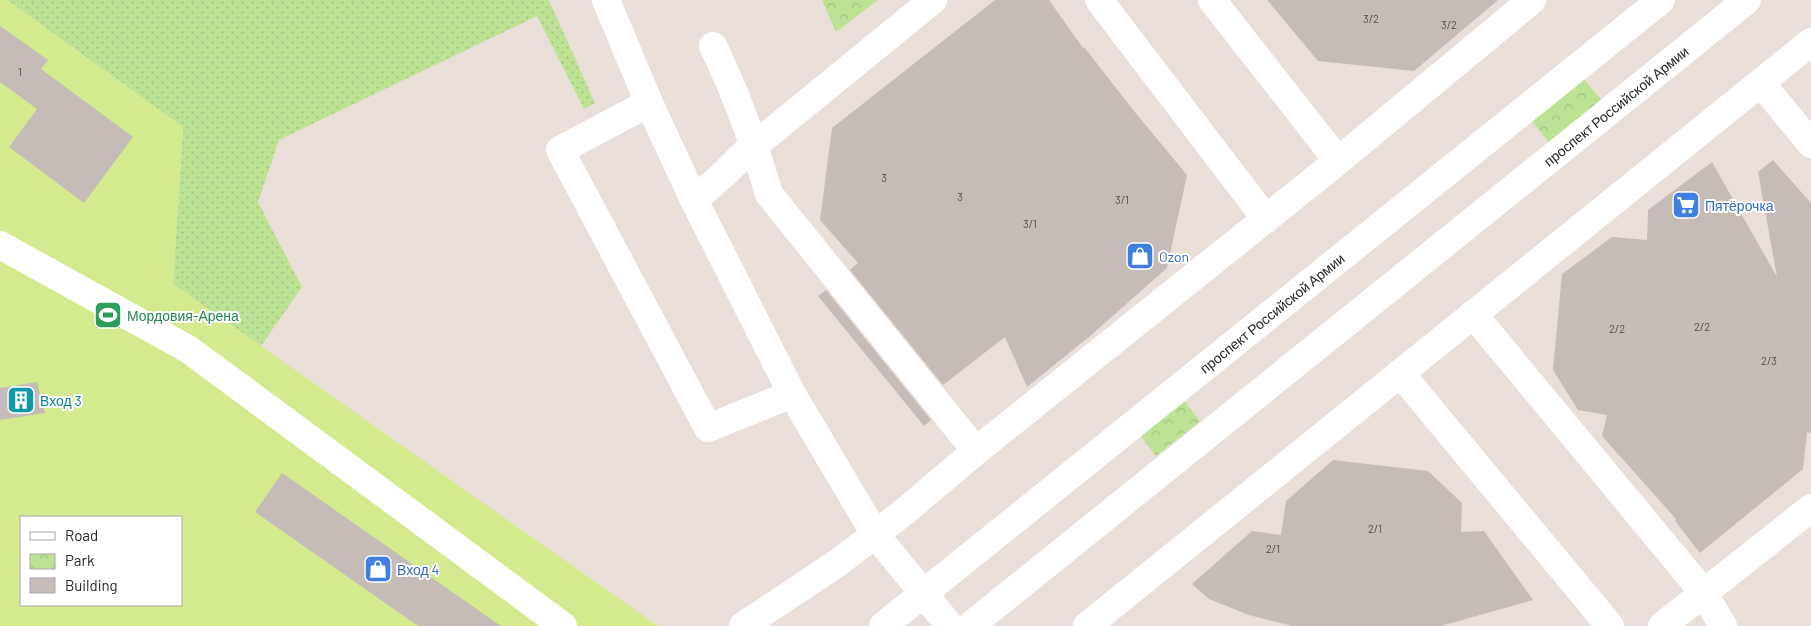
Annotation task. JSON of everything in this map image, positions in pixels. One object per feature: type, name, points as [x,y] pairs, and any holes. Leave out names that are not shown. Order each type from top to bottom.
[{"type":"street","points":[[606,0],[648,103],[694,200],[792,394],[876,534],[950,626]]},
{"type":"street","points":[[694,200],[754,146],[934,0]]},
{"type":"street","points":[[1099,0],[1266,219]]},
{"type":"street","points":[[1212,0],[1338,160]]},
{"type":"street","points":[[743,626],[840,562],[876,534],[976,451],[1266,219],[1532,0]]},
{"type":"street","name":"проспект Российской Армии","points":[[883,626],[1661,0]]},
{"type":"street","name":"проспект Российской Армии","points":[[970,626],[1747,0]]},
{"type":"street","points":[[1087,626],[1811,42]]},
{"type":"street","points":[[713,46],[754,146],[769,194],[976,451]]},
{"type":"street","points":[[1761,83],[1811,144]]},
{"type":"street","points":[[648,103],[560,150],[708,428],[792,394]]},
{"type":"street","points":[[0,244],[188,349],[563,626]]},
{"type":"street","points":[[1473,314],[1704,593],[1723,626]]},
{"type":"street","points":[[1400,373],[1610,626]]},
{"type":"street","points":[[1662,626],[1811,508]]},
{"type":"green space","name":"Мордовия-Арена","points":[[0,0],[7,0],[183,127],[173,284],[658,626],[0,626]]},
{"type":"green space","points":[[7,0],[549,0],[595,103],[584,109],[537,16],[279,140],[258,202],[302,287],[261,346],[173,284],[183,127]]},
{"type":"green space","points":[[822,0],[878,0],[836,32]]},
{"type":"green space","points":[[1584,79],[1602,101],[1550,144],[1532,121]]},
{"type":"green space","points":[[1183,399],[1200,421],[1156,456],[1139,434]]},
{"type":"building","points":[[995,0],[1049,0],[1083,48],[1187,175],[1167,268],[1090,336],[1027,387],[1005,337],[943,385],[850,270],[858,263],[820,220],[832,128]]},
{"type":"building","points":[[1267,0],[1498,0],[1414,71],[1318,61]]},
{"type":"building","points":[[0,26],[48,60],[41,69],[133,137],[84,203],[9,147],[37,109],[0,82]]},
{"type":"building","points":[[1773,160],[1811,203],[1811,433],[1807,432],[1803,469],[1700,553],[1675,521],[1676,519],[1602,436],[1607,415],[1578,410],[1553,370],[1562,274],[1612,237],[1647,240],[1648,210],[1712,162],[1777,277],[1758,172]]},
{"type":"building","points":[[826,290],[931,420],[924,426],[818,296]]},
{"type":"building","name":"Вход 3","points":[[37,382],[45,413],[0,420],[0,388]]},
{"type":"building","points":[[1333,460],[1428,471],[1462,503],[1461,532],[1484,531],[1533,600],[1441,626],[1292,626],[1249,615],[1209,599],[1192,584],[1252,531],[1281,535],[1286,501]]},
{"type":"building","name":"Вход 4","points":[[282,473],[501,626],[418,626],[255,512]]},
{"type":"place","name":"Пятёрочка","points":[[1686,205]]},
{"type":"place","name":"Ozon","points":[[1140,256]]},
{"type":"place","name":"Мордовия-Арена","points":[[108,315]]},
{"type":"place","name":"Вход 3","points":[[21,400]]},
{"type":"place","name":"Вход 4","points":[[378,569]]}]
